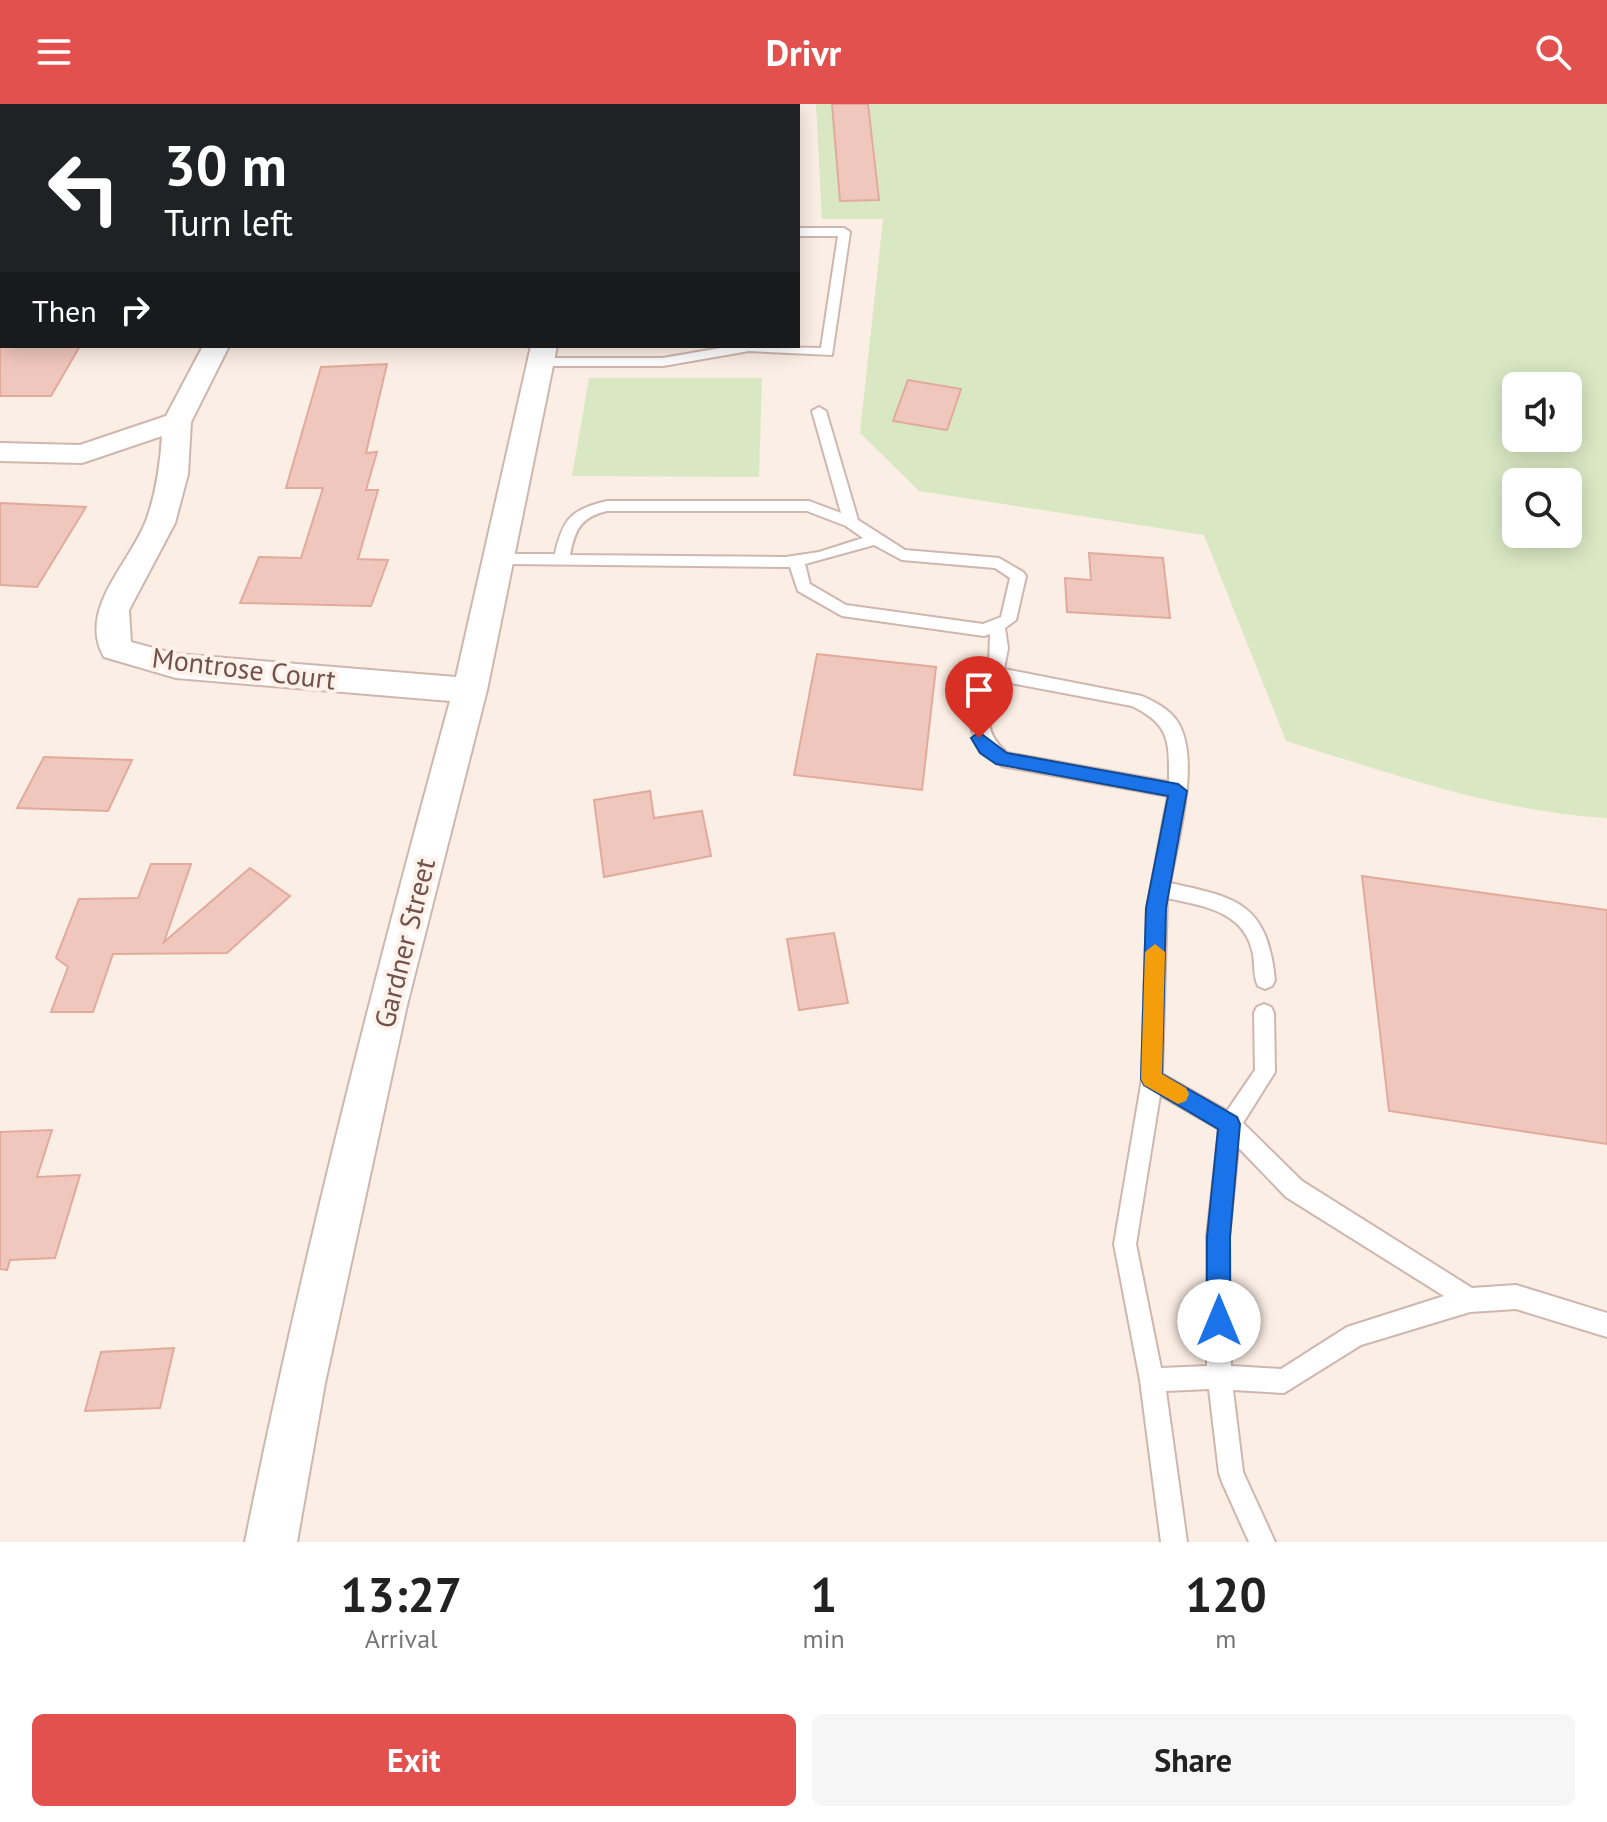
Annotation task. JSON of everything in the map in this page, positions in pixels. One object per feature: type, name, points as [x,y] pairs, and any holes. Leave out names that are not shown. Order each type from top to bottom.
[{"type":"street","name":"Montrose Court","points":[[215,348],[177,422],[174,474],[160,523],[113,610],[115,649],[176,666],[470,690]]},
{"type":"street","name":"Gardner Street","points":[[271,1542],[301,1383],[387,1005],[470,690],[542,354]]},
{"type":"street","points":[[0,452],[82,454],[177,422]]},
{"type":"lane","points":[[765,348],[827,352],[844,232],[800,232]]},
{"type":"lane","points":[[622,362],[625,348]]},
{"type":"lane","points":[[542,354],[622,362],[663,362],[703,350],[734,348]]},
{"type":"lane","points":[[819,411],[851,523]]},
{"type":"lane","points":[[562,559],[567,529],[575,516],[607,506],[748,503],[809,506],[851,523],[902,555],[999,563],[1018,576],[1008,620],[997,627],[958,628],[842,610],[803,587],[796,561]]},
{"type":"lane","points":[[496,559],[796,561],[820,557],[875,539]]},
{"type":"lane","points":[[997,627],[1001,642],[996,674],[977,718],[979,738],[986,748],[1002,759],[1178,791]]},
{"type":"lane","points":[[996,674],[1136,700],[1156,710],[1171,725],[1178,747],[1178,791],[1156,908],[1152,1079],[1125,1244],[1152,1380],[1174,1542]]},
{"type":"lane","points":[[1160,889],[1222,904],[1245,916],[1253,925],[1264,950],[1265,980]]},
{"type":"lane","points":[[1262,1542],[1231,1473],[1219,1377],[1218,1237],[1230,1124],[1265,1072],[1264,1013]]},
{"type":"lane","points":[[1152,1079],[1230,1124],[1294,1189],[1470,1300]]},
{"type":"lane","points":[[1152,1380],[1219,1377],[1284,1381],[1355,1335],[1470,1300],[1516,1297],[1607,1325]]},
{"type":"green space","points":[[816,104],[1607,104],[1607,818],[1525,808],[1485,799],[1286,741],[1204,535],[919,491],[860,433],[883,219],[822,219]]},
{"type":"green space","points":[[589,378],[762,378],[759,477],[572,476]]},
{"type":"building","points":[[832,104],[868,104],[879,200],[840,201]]},
{"type":"building","points":[[0,348],[79,348],[51,396],[0,396]]},
{"type":"building","points":[[387,364],[366,453],[377,452],[366,490],[378,490],[358,559],[388,560],[371,606],[240,603],[259,557],[301,558],[323,488],[286,488],[321,367]]},
{"type":"building","points":[[908,380],[961,389],[947,430],[893,421]]},
{"type":"building","points":[[0,503],[86,507],[37,587],[0,585]]},
{"type":"building","points":[[1089,553],[1163,558],[1170,618],[1067,612],[1065,578],[1091,580]]},
{"type":"building","points":[[817,654],[936,667],[922,790],[794,775]]},
{"type":"building","points":[[44,757],[132,760],[108,811],[17,808]]},
{"type":"building","points":[[650,791],[654,818],[702,811],[711,856],[604,877],[594,800]]},
{"type":"building","points":[[151,864],[191,864],[164,942],[250,868],[290,896],[227,953],[113,954],[93,1012],[51,1012],[68,967],[56,958],[79,899],[138,898]]},
{"type":"building","points":[[1362,876],[1607,910],[1607,1144],[1389,1111]]},
{"type":"building","points":[[834,933],[848,1003],[799,1010],[787,939]]},
{"type":"building","points":[[52,1130],[37,1177],[80,1175],[55,1258],[10,1260],[7,1270],[0,1269],[0,1132]]},
{"type":"building","points":[[174,1348],[160,1408],[85,1411],[101,1352]]},
{"type":"slow traffic","points":[[1155,952],[1152,1079],[1178,1094]]},
{"type":"route","points":[[979,738],[986,748],[1002,759],[1178,791],[1156,908],[1152,1079],[1230,1124],[1218,1237],[1219,1321]]}]
